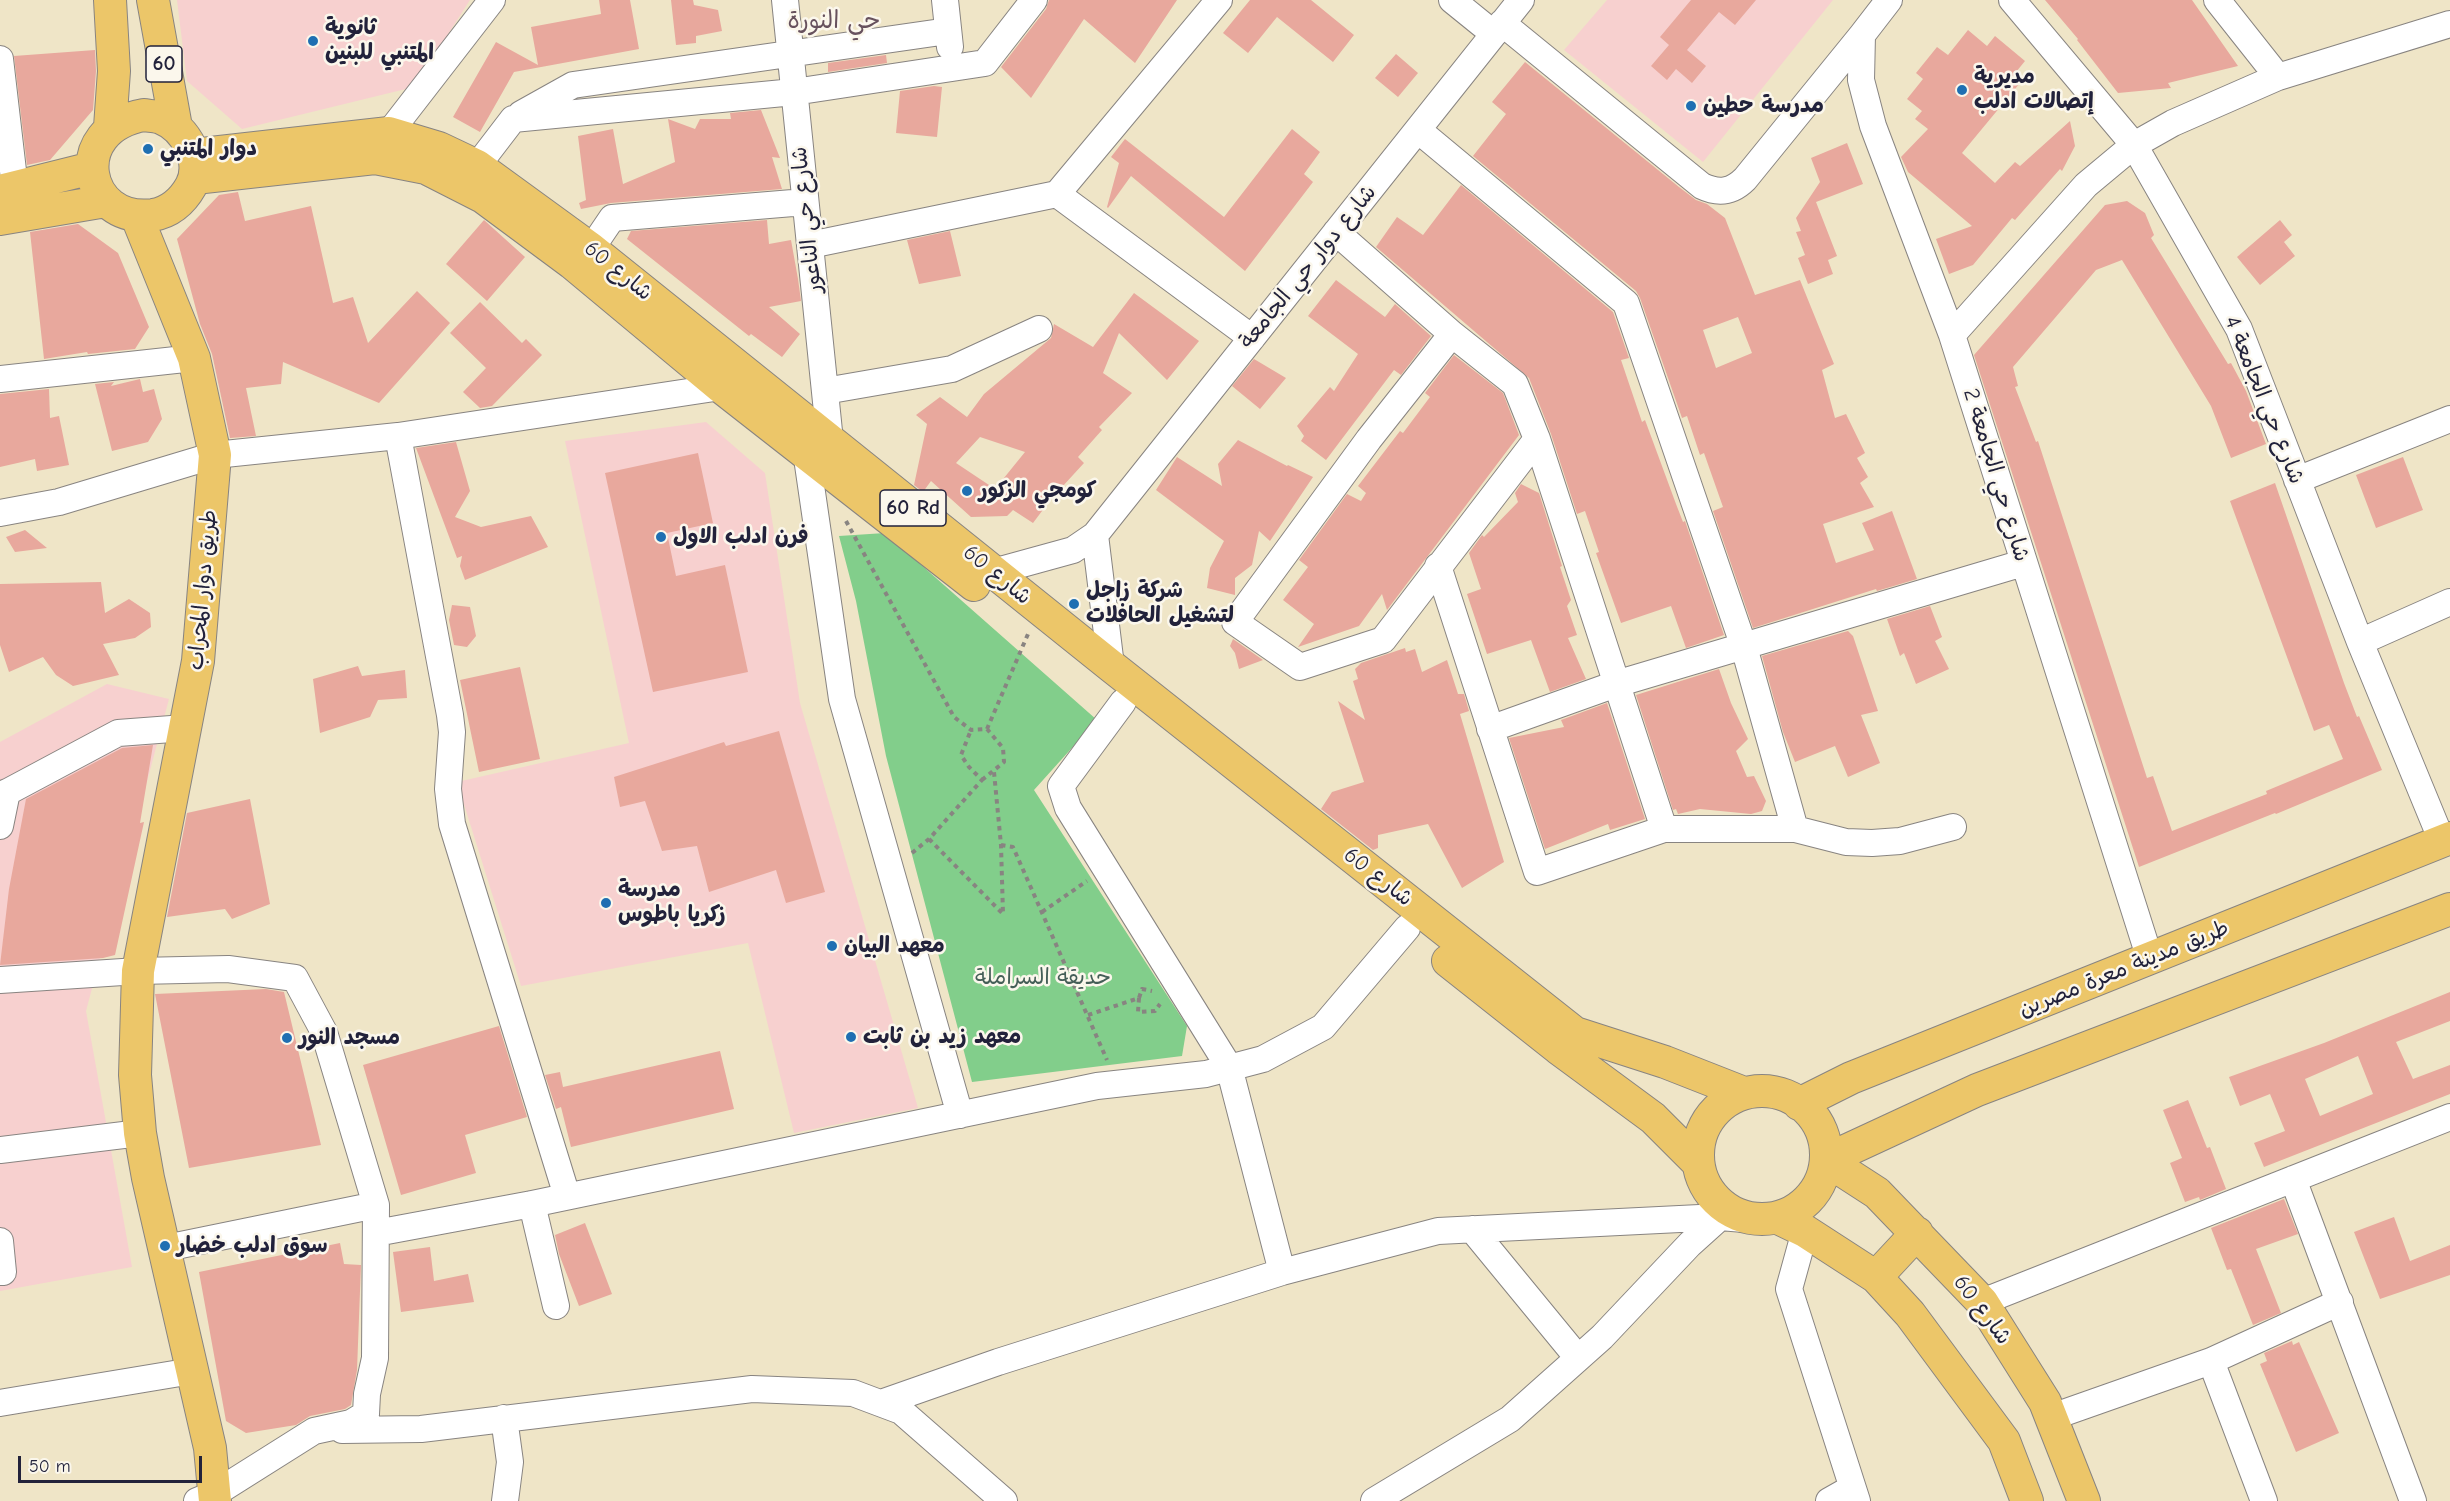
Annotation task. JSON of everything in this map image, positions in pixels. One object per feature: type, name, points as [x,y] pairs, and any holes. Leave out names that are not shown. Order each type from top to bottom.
[{"type":"main road","name":"60","points":[[110,0],[114,71],[110,127]]},
{"type":"main road","name":"60","points":[[153,0],[176,127]]},
{"type":"main road","points":[[144,115],[161,118],[176,127],[188,141],[194,166],[178,204],[163,213],[137,217],[120,212],[106,201],[96,186],[92,168],[99,141],[110,127],[126,118],[144,115]]},
{"type":"main road","name":"شارع 60","points":[[194,166],[389,133],[439,148],[477,166],[591,249],[1030,629],[1558,1048],[1653,1118],[1697,1162]]},
{"type":"main road","name":"شارع 60","points":[[194,166],[375,158],[426,168],[483,197],[554,249],[721,387],[818,446],[993,572],[1575,1033],[1665,1062],[1744,1093]]},
{"type":"main road","points":[[7,190],[92,168]]},
{"type":"main road","points":[[0,219],[106,201]]},
{"type":"main road","name":"طريق دوار المحراب","points":[[137,217],[194,358],[214,455],[198,661],[138,971],[135,1075],[140,1133],[148,1178],[210,1448],[208,1499]]},
{"type":"main road","name":"طريق مدينة معرة مصرين","points":[[1799,1104],[1851,1078],[2446,839]]},
{"type":"main road","points":[[1826,1160],[1977,1090],[2450,909]]},
{"type":"main road","points":[[1780,1223],[1813,1194],[1823,1174],[1826,1160],[1821,1130],[1808,1111],[1788,1097],[1767,1091],[1744,1093],[1724,1102],[1709,1118],[1699,1139],[1697,1162],[1704,1183],[1717,1201],[1734,1214],[1780,1223],[1876,1277],[1910,1314],[2004,1441],[2027,1501]]},
{"type":"main road","name":"شارع 60","points":[[1826,1160],[1877,1193],[1982,1302],[2045,1402],[2084,1501]]},
{"type":"main road","points":[[1876,1277],[1917,1233]]},
{"type":"street","points":[[389,133],[492,0]]},
{"type":"street","name":"شارع حي الناعور","points":[[785,0],[825,392],[818,446],[842,699],[960,1115]]},
{"type":"street","points":[[945,0],[953,68]]},
{"type":"street","points":[[513,118],[794,92],[985,63],[1034,0]]},
{"type":"street","points":[[810,245],[1058,194],[1219,0]]},
{"type":"street","points":[[1452,0],[1498,29],[1702,186],[1721,192],[1730,190],[1745,179],[1889,0]]},
{"type":"street","name":"شارع دوار حي الجامعة","points":[[993,572],[1073,550],[1095,535],[1521,0]]},
{"type":"street","name":"شارع حي الجامعة 4","points":[[2012,0],[2134,145],[2239,329],[2360,642],[2446,839]]},
{"type":"street","points":[[2217,0],[2278,77]]},
{"type":"street","points":[[1952,335],[2085,185],[2134,145],[2173,123],[2278,77],[2450,24]]},
{"type":"street","points":[[477,166],[513,118],[573,85],[948,31]]},
{"type":"street","name":"شارع حي الجامعة 2","points":[[1862,34],[1861,80],[1873,126],[1952,335],[2150,959]]},
{"type":"street","points":[[0,59],[7,190]]},
{"type":"street","points":[[1418,130],[1626,303],[1744,646],[1795,829]]},
{"type":"street","points":[[1058,194],[1252,338]]},
{"type":"street","points":[[591,249],[612,219],[805,202]]},
{"type":"street","points":[[1336,232],[1452,334],[1515,384],[1537,439],[1664,829]]},
{"type":"street","points":[[825,392],[952,369],[1039,329]]},
{"type":"street","points":[[1452,334],[1369,439],[1235,622],[1300,668],[1383,640],[1537,439]]},
{"type":"street","points":[[0,379],[194,358]]},
{"type":"street","points":[[0,513],[59,502],[214,455],[398,436],[721,387]]},
{"type":"street","points":[[2296,480],[2450,419]]},
{"type":"street","points":[[398,436],[450,715],[452,732],[448,789],[452,824],[567,1196]]},
{"type":"street","points":[[1095,535],[1111,666]]},
{"type":"street","points":[[1490,729],[1616,684],[2023,563]]},
{"type":"street","points":[[1438,566],[1537,872],[1664,829],[1795,829],[1829,839],[1872,843],[1900,842],[1953,827]]},
{"type":"street","points":[[2360,642],[2450,602]]},
{"type":"street","points":[[1123,702],[1061,786],[1062,795],[1229,1067],[1282,1272]]},
{"type":"street","points":[[0,826],[4,794],[118,733],[185,728]]},
{"type":"street","points":[[376,1233],[532,1204],[1097,1086],[1206,1074],[1263,1059],[1323,1027],[1407,928]]},
{"type":"street","points":[[0,980],[138,971],[228,969],[295,978],[324,1032],[376,1206],[375,1358],[366,1395],[366,1414],[351,1424],[314,1431],[208,1499]]},
{"type":"street","points":[[1982,1302],[2450,1118]]},
{"type":"street","points":[[0,1150],[140,1133]]},
{"type":"street","points":[[2293,1179],[2413,1501]]},
{"type":"street","points":[[532,1204],[556,1306]]},
{"type":"street","points":[[165,1248],[376,1206]]},
{"type":"street","points":[[881,1403],[998,1362],[1282,1272],[1438,1231],[1720,1217],[1780,1223],[1789,1289],[1854,1494],[1829,1501]]},
{"type":"street","points":[[1374,1501],[1510,1419],[1602,1337],[1690,1244],[1720,1217]]},
{"type":"street","points":[[1472,1229],[1578,1359]]},
{"type":"street","points":[[0,1241],[3,1272],[0,1272]]},
{"type":"street","points":[[2052,1417],[2211,1361],[2340,1302]]},
{"type":"street","points":[[2211,1361],[2265,1501]]},
{"type":"street","points":[[0,1403],[192,1371]]},
{"type":"street","points":[[314,1431],[421,1429],[752,1389],[853,1393],[901,1411],[1004,1501]]},
{"type":"street","points":[[504,1418],[510,1462],[505,1501]]},
{"type":"path","points":[[846,520],[954,717],[971,730],[987,729]]},
{"type":"path","points":[[987,729],[1030,629]]},
{"type":"path","points":[[888,863],[913,852],[929,839],[982,780],[1004,762],[1003,748],[987,729]]},
{"type":"path","points":[[971,730],[961,755],[982,780]]},
{"type":"path","points":[[929,839],[1003,914],[1001,844],[994,772]]},
{"type":"path","points":[[1001,844],[1013,847],[1117,1084]]},
{"type":"path","points":[[1042,912],[1093,878]]},
{"type":"path","points":[[1142,989],[1155,992],[1160,1004],[1155,1011],[1138,1012],[1139,998],[1142,989]]},
{"type":"path","points":[[1088,1015],[1139,998]]},
{"type":"shaded area","name":"ثانوية المتنبي للبنين","points":[[177,0],[470,0],[414,87],[242,129],[187,81]]},
{"type":"shaded area","name":"مدرسة حطين","points":[[1607,0],[1833,0],[1703,162],[1564,50]]},
{"type":"shaded area","points":[[706,422],[765,473],[800,703],[918,1108],[794,1133],[748,943],[521,986],[457,782],[629,743],[565,441]]},
{"type":"shaded area","points":[[107,684],[169,699],[86,1011],[132,1267],[0,1291],[0,742]]},
{"type":"green space","name":"حديقة السراملة","points":[[885,533],[1097,720],[1034,790],[1187,1026],[1182,1056],[972,1082],[886,756],[856,601],[839,536]]},
{"type":"building","points":[[599,0],[630,0],[639,49],[514,72],[480,132],[453,117],[496,42],[538,65],[531,27],[601,14]]},
{"type":"building","points":[[671,0],[693,0],[694,5],[718,10],[722,31],[696,36],[696,43],[676,45]]},
{"type":"building","points":[[1049,0],[1177,0],[1135,63],[1084,19],[1031,98],[1001,67],[1046,9]]},
{"type":"building","points":[[1250,0],[1311,0],[1354,35],[1333,62],[1277,17],[1248,53],[1223,33]]},
{"type":"building","points":[[1691,0],[1756,0],[1735,25],[1719,12],[1687,50],[1706,66],[1692,83],[1676,69],[1667,80],[1651,66],[1669,45],[1660,37]]},
{"type":"building","points":[[2045,0],[2192,0],[2238,66],[2168,83],[2171,88],[2118,93],[2078,39]]},
{"type":"building","points":[[1968,30],[1987,46],[1995,36],[2025,61],[2012,77],[2020,83],[1962,153],[1995,183],[2015,162],[2020,166],[2070,121],[2075,146],[2062,171],[2060,169],[2015,220],[2012,218],[1973,265],[1949,274],[1936,239],[1972,226],[1908,172],[1901,157],[1928,129],[1915,119],[1922,111],[1907,99],[1923,79],[1916,73],[1937,47],[1948,55]]},
{"type":"building","points":[[95,50],[93,110],[50,160],[27,165],[14,56]]},
{"type":"building","points":[[1396,54],[1418,73],[1398,97],[1375,78]]},
{"type":"building","points":[[886,55],[887,63],[828,72],[828,63]]},
{"type":"building","points":[[1525,62],[1679,187],[1725,218],[1755,295],[1800,280],[1834,364],[1822,370],[1835,418],[1846,414],[1865,453],[1857,458],[1868,477],[1860,483],[1874,507],[1823,524],[1836,563],[1874,550],[1862,523],[1892,511],[1917,579],[1877,591],[1876,589],[1753,628],[1713,511],[1723,507],[1704,453],[1700,455],[1687,416],[1682,418],[1640,298],[1636,291],[1473,156],[1506,114],[1492,102]],"holes":[[[1738,317],[1752,353],[1716,368],[1703,330]]]},
{"type":"building","points":[[942,87],[937,137],[896,133],[900,91]]},
{"type":"building","points":[[761,110],[780,158],[772,157],[782,189],[611,203],[581,209],[579,203],[586,200],[578,136],[613,129],[623,184],[675,162],[668,119],[695,129],[700,119],[731,119],[730,113]]},
{"type":"building","points":[[1292,129],[1320,152],[1304,174],[1313,182],[1245,271],[1131,176],[1107,207],[1119,163],[1111,157],[1125,139],[1224,217]]},
{"type":"building","points":[[1847,143],[1863,184],[1816,202],[1837,256],[1828,260],[1833,274],[1808,284],[1798,258],[1805,255],[1796,232],[1801,231],[1796,218],[1820,182],[1811,158]]},
{"type":"building","points":[[1461,185],[1613,312],[1629,358],[1621,360],[1642,422],[1645,420],[1683,522],[1685,521],[1724,635],[1686,648],[1671,606],[1621,623],[1596,553],[1599,552],[1585,511],[1577,514],[1551,434],[1529,378],[1376,247],[1397,217],[1423,235]]},
{"type":"building","points":[[238,192],[245,221],[311,206],[333,303],[353,297],[368,343],[417,291],[450,323],[379,403],[283,362],[281,384],[246,388],[256,436],[230,438],[212,354],[200,324],[177,239],[219,195]]},
{"type":"building","points":[[2127,201],[2145,213],[2154,235],[2151,238],[2228,364],[2231,363],[2246,391],[2266,444],[2231,458],[2211,406],[2122,260],[2096,270],[2013,367],[2018,386],[2015,387],[2036,442],[2038,441],[2147,778],[2153,776],[2172,831],[2267,794],[2266,791],[2343,759],[2329,725],[2314,731],[2230,501],[2275,483],[2344,683],[2382,770],[2139,867],[1974,355],[2105,205]]},
{"type":"building","points":[[484,220],[525,257],[487,301],[446,264]]},
{"type":"building","points":[[767,220],[769,244],[791,240],[801,301],[769,307],[800,334],[782,357],[751,334],[749,336],[627,239],[631,231]]},
{"type":"building","points":[[2280,220],[2292,235],[2284,242],[2295,256],[2260,285],[2237,257]]},
{"type":"building","points":[[78,224],[118,253],[149,327],[135,349],[88,354],[87,352],[44,359],[30,232]]},
{"type":"building","points":[[950,231],[961,276],[919,284],[907,240]]},
{"type":"building","points":[[1336,280],[1385,317],[1395,304],[1431,336],[1401,375],[1394,370],[1326,460],[1301,441],[1304,436],[1297,426],[1330,387],[1334,391],[1358,354],[1308,316]]},
{"type":"building","points":[[1134,293],[1199,341],[1167,380],[1119,333],[1103,373],[1132,393],[1099,427],[1102,430],[1078,457],[1084,463],[1051,499],[1033,523],[1013,510],[1007,516],[971,517],[931,481],[923,492],[914,485],[927,424],[916,415],[940,397],[967,417],[984,394],[1051,338],[1054,324],[1093,347]],"holes":[[[980,437],[1025,452],[995,489],[956,463]]]},
{"type":"building","points":[[480,302],[522,343],[526,339],[542,355],[492,406],[480,408],[463,392],[486,368],[450,333]]},
{"type":"building","points":[[1454,355],[1503,393],[1519,435],[1387,610],[1382,594],[1359,626],[1298,647],[1314,624],[1283,600],[1308,567],[1299,560],[1347,494],[1361,501],[1366,493],[1358,486],[1400,431],[1403,433],[1430,397],[1425,393]]},
{"type":"building","points":[[1254,359],[1286,378],[1260,409],[1232,386]]},
{"type":"building","points":[[140,379],[143,392],[154,389],[162,419],[148,442],[112,451],[95,384],[114,382],[111,386]]},
{"type":"building","points":[[49,389],[50,418],[59,416],[69,465],[37,471],[35,459],[0,467],[0,394]]},
{"type":"building","points":[[1238,440],[1313,477],[1270,541],[1259,531],[1252,565],[1235,578],[1235,595],[1207,588],[1210,568],[1224,541],[1156,490],[1177,457],[1222,486],[1218,464]]},
{"type":"building","points":[[456,442],[470,491],[455,517],[481,527],[531,516],[548,547],[465,580],[460,566],[462,556],[457,558],[416,448]]},
{"type":"building","points":[[698,453],[713,523],[667,533],[676,576],[725,565],[748,672],[653,692],[605,473]]},
{"type":"building","points":[[2403,457],[2423,510],[2376,528],[2356,475]]},
{"type":"building","points":[[1521,484],[1539,493],[1571,600],[1567,606],[1577,635],[1568,638],[1586,679],[1550,692],[1531,640],[1487,654],[1467,594],[1481,589],[1469,553],[1482,535],[1484,537],[1518,502],[1515,493]]},
{"type":"building","points":[[25,530],[47,548],[15,552],[6,537]]},
{"type":"building","points":[[101,582],[105,613],[129,599],[150,613],[151,627],[135,638],[103,644],[119,675],[73,686],[56,675],[43,657],[9,672],[0,645],[0,584]]},
{"type":"building","points":[[452,605],[470,607],[476,636],[467,647],[454,645],[449,620]]},
{"type":"building","points":[[1930,606],[1942,637],[1935,641],[1949,669],[1916,684],[1904,653],[1900,656],[1887,619]]},
{"type":"building","points":[[1848,631],[1853,636],[1878,711],[1861,715],[1880,763],[1848,777],[1835,746],[1795,762],[1783,732],[1762,656]]},
{"type":"building","points":[[1233,639],[1263,660],[1239,669],[1235,653],[1230,646]]},
{"type":"building","points":[[1405,648],[1406,652],[1415,649],[1422,672],[1447,660],[1458,694],[1464,694],[1469,711],[1460,714],[1504,862],[1462,888],[1428,824],[1378,835],[1378,848],[1373,850],[1321,809],[1332,792],[1364,782],[1338,701],[1365,720],[1353,681],[1358,679],[1355,669],[1361,663]]},
{"type":"building","points":[[358,666],[362,676],[405,670],[407,698],[378,700],[370,717],[320,733],[313,679]]},
{"type":"building","points":[[520,667],[540,759],[479,772],[460,680]]},
{"type":"building","points":[[1719,669],[1731,703],[1748,739],[1736,751],[1747,777],[1754,776],[1766,801],[1762,811],[1751,814],[1700,809],[1678,814],[1676,809],[1673,810],[1636,695]]},
{"type":"building","points":[[1607,703],[1645,819],[1610,830],[1608,824],[1545,849],[1509,738],[1564,727],[1561,720]]},
{"type":"building","points":[[779,731],[825,892],[786,903],[776,870],[709,892],[697,846],[662,851],[645,801],[620,807],[614,777],[724,742],[726,746]]},
{"type":"building","points":[[153,745],[140,823],[144,822],[115,955],[103,958],[0,965],[9,889],[26,799],[122,748]]},
{"type":"building","points":[[250,799],[270,904],[232,919],[225,909],[167,917],[187,813]]},
{"type":"building","points":[[266,989],[284,992],[321,1145],[189,1168],[155,994]]},
{"type":"building","points":[[2450,992],[2450,1021],[2396,1042],[2413,1079],[2450,1065],[2450,1094],[2264,1167],[2254,1143],[2285,1131],[2270,1094],[2240,1106],[2229,1077],[2324,1043]],"holes":[[[2358,1056],[2373,1094],[2320,1116],[2305,1079]]]},
{"type":"building","points":[[499,1026],[527,1117],[465,1135],[476,1173],[401,1195],[363,1065]]},
{"type":"building","points":[[720,1051],[734,1109],[571,1147],[561,1107],[556,1109],[545,1075],[560,1072],[563,1087]]},
{"type":"building","points":[[2188,1100],[2226,1189],[2200,1200],[2199,1197],[2185,1202],[2170,1163],[2182,1158],[2163,1110]]},
{"type":"building","points":[[2284,1199],[2298,1234],[2256,1249],[2281,1313],[2253,1325],[2231,1269],[2227,1270],[2211,1228]]},
{"type":"building","points":[[2394,1217],[2410,1261],[2450,1245],[2450,1275],[2380,1299],[2354,1232]]},
{"type":"building","points":[[585,1223],[612,1294],[579,1306],[559,1254],[555,1235]]},
{"type":"building","points":[[340,1243],[344,1264],[361,1265],[357,1370],[351,1405],[345,1409],[310,1416],[296,1425],[246,1433],[226,1421],[199,1272]]},
{"type":"building","points":[[430,1247],[434,1281],[468,1274],[474,1302],[401,1312],[393,1252]]},
{"type":"building","points":[[2292,1341],[2293,1345],[2299,1342],[2339,1433],[2296,1452],[2260,1364],[2267,1361],[2264,1353]]},
{"type":"place","name":"ثانوية المتنبي للبنين","points":[[313,41]]},
{"type":"place","name":"مديرية إتصالات ادلب","points":[[1962,90]]},
{"type":"place","name":"مدرسة حطين","points":[[1691,106]]},
{"type":"place","name":"دوار المتنبي","points":[[148,149]]},
{"type":"place","name":"كومجي الزكور","points":[[967,491]]},
{"type":"place","name":"فرن ادلب الاول","points":[[661,537]]},
{"type":"place","name":"شركة زاجل لتشغيل الحافلات","points":[[1074,604]]},
{"type":"place","name":"مدرسة زكريا باطوس","points":[[606,903]]},
{"type":"place","name":"معهد البيان","points":[[832,946]]},
{"type":"place","name":"معهد زيد بن ثابت","points":[[851,1037]]},
{"type":"place","name":"مسجد النور","points":[[287,1038]]},
{"type":"place","name":"سوق ادلب خضار","points":[[165,1246]]},
{"type":"district","name":"حي النورة","points":[[834,21]]}]
